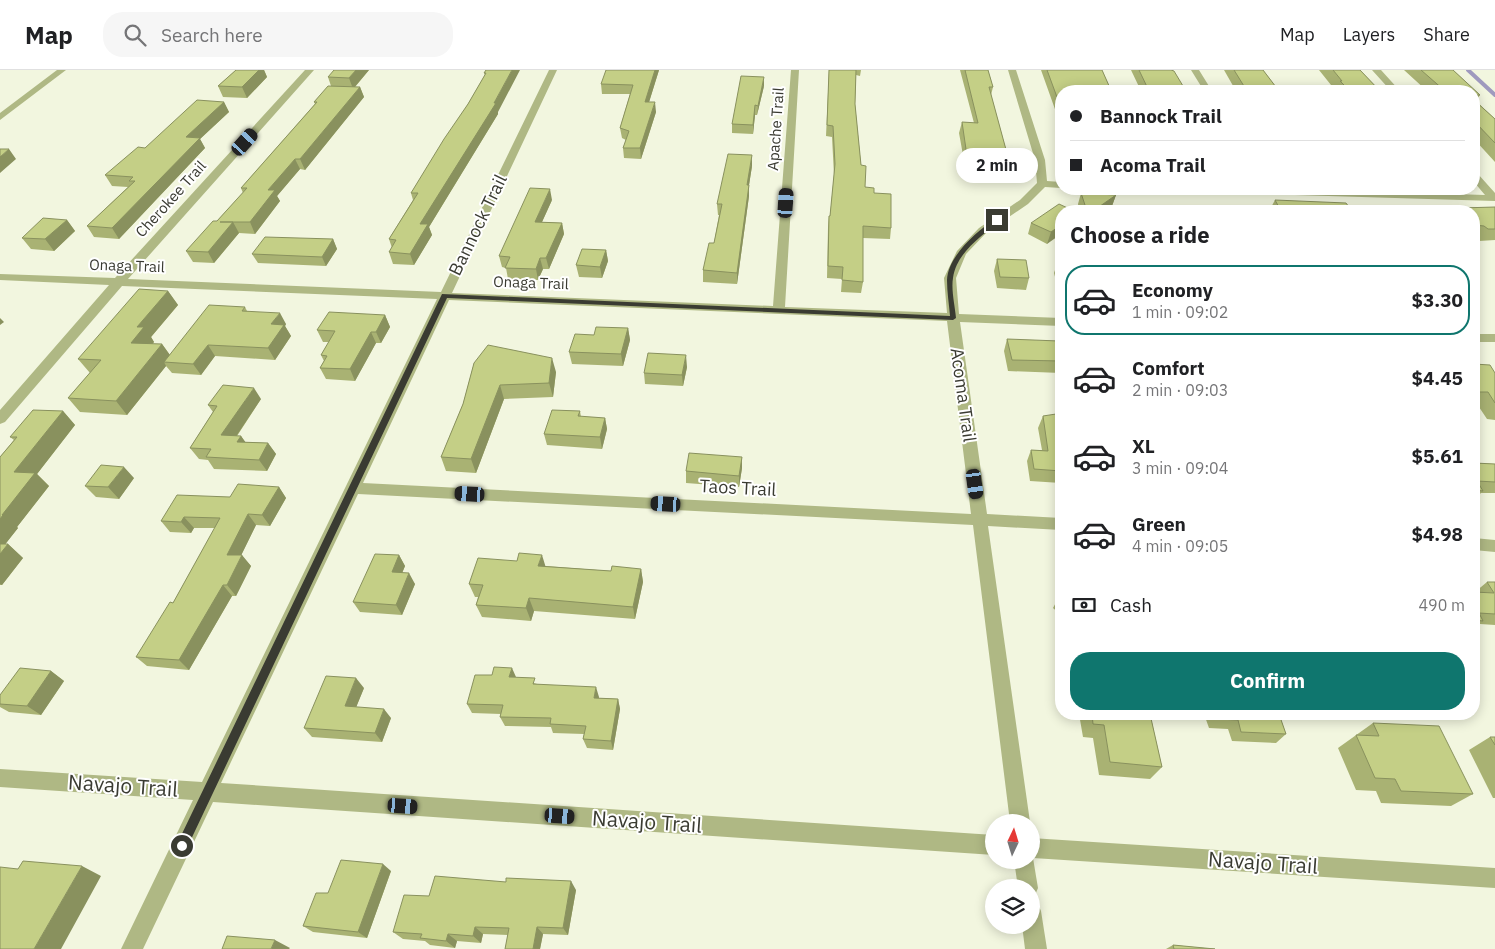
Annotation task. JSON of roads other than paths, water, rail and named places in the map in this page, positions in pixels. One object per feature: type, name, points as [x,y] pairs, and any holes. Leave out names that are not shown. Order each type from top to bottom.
[{"type":"street","points":[[0,117],[62,70]]},
{"type":"street","name":"Cherokee Trail","points":[[0,419],[119,282],[310,70]]},
{"type":"street","name":"Bannock Trail","points":[[132,949],[554,70]]},
{"type":"street","name":"Apache Trail","points":[[779,310],[796,70]]},
{"type":"street","points":[[1012,70],[1040,160],[1042,184],[1055,184]]},
{"type":"street","points":[[1195,70],[1204,85]]},
{"type":"street","points":[[1376,70],[1390,85]]},
{"type":"street","points":[[1480,182],[1495,198]]},
{"type":"street","name":"Acoma Trail","points":[[1019,814],[953,318],[950,278],[961,253],[983,230],[1024,202],[1042,184]]},
{"type":"street","points":[[1410,195],[1495,198]]},
{"type":"street","name":"Onaga Trail","points":[[0,277],[1055,322]]},
{"type":"street","points":[[1480,338],[1495,338]]},
{"type":"street","name":"Taos Trail","points":[[352,488],[1055,524]]},
{"type":"street","points":[[1480,545],[1495,546]]},
{"type":"street","name":"Navajo Trail","points":[[0,778],[985,844]]},
{"type":"street","name":"Navajo Trail","points":[[1040,849],[1495,878]]},
{"type":"street","points":[[1034,934],[1036,949]]},
{"type":"waterway","points":[[1468,70],[1495,95]]}]
